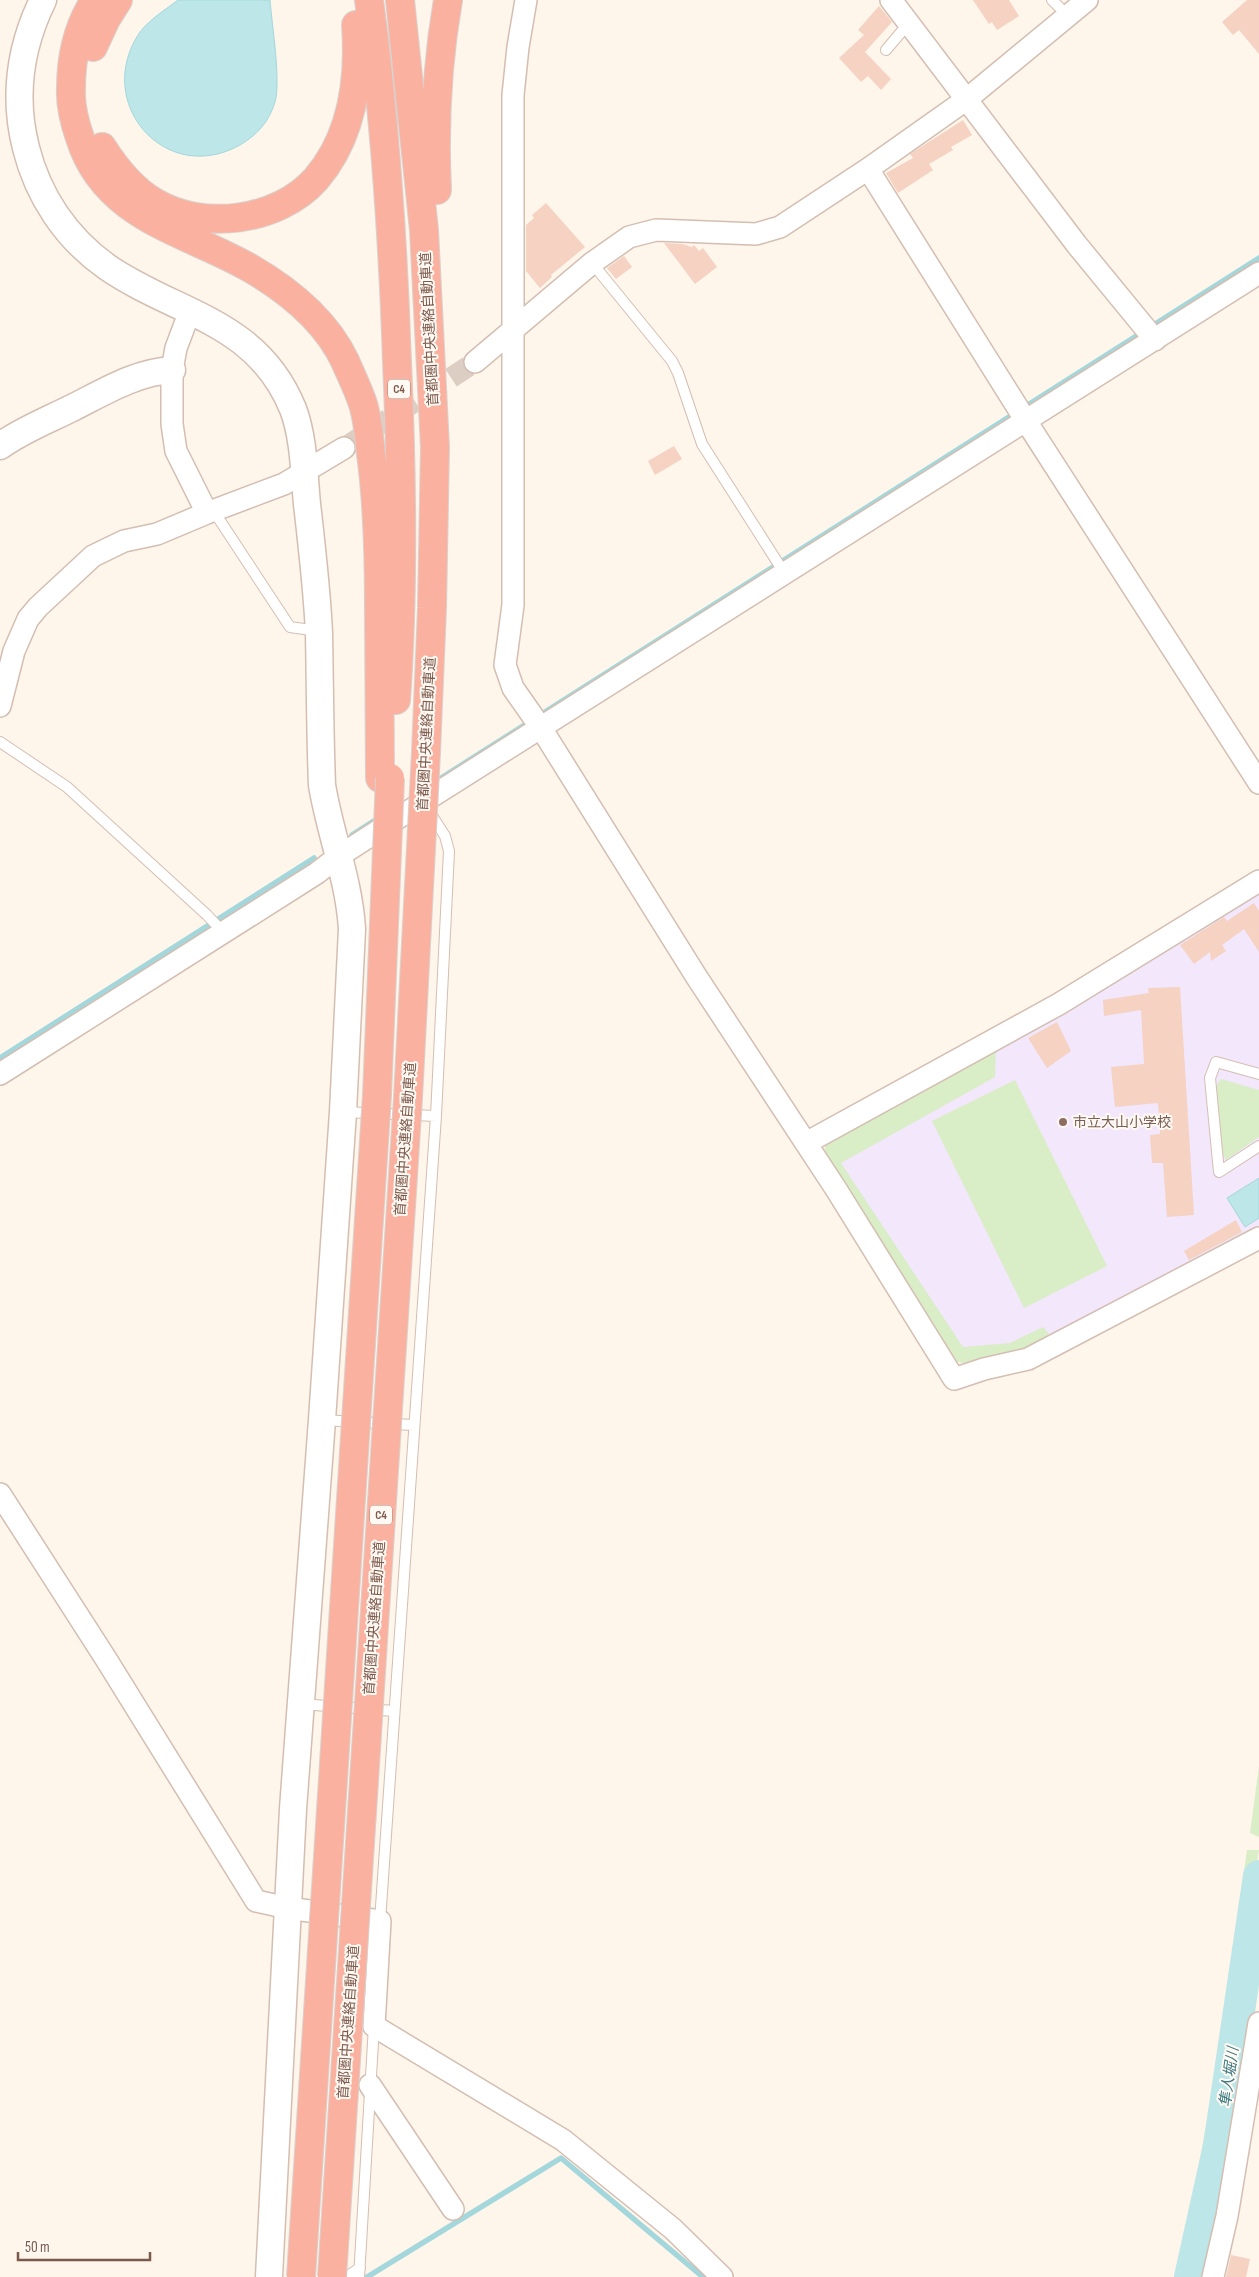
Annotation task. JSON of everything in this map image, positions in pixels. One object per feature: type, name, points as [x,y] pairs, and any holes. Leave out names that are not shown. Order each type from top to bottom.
[{"type":"highway","points":[[95,0],[81,29],[74,50],[70,96],[72,114],[84,150],[96,172],[113,194],[140,214],[250,268],[282,289],[309,312],[332,340],[343,358],[362,402],[373,468],[379,527],[385,778]]},
{"type":"highway","points":[[118,0],[94,44],[88,71],[89,108],[101,146],[120,173],[143,195],[156,203],[186,214],[231,219],[267,210],[286,202],[305,189],[315,180],[339,143],[354,101],[357,80],[357,41],[353,0]]},
{"type":"highway","name":"C4","points":[[301,2277],[377,1095],[385,778],[399,657],[401,447],[395,290],[385,144],[369,0]]},
{"type":"highway","name":"首都圏中央連絡自動車道","points":[[332,2277],[408,1088],[432,608],[435,447],[424,230],[400,0]]},
{"type":"highway","points":[[427,294],[440,245],[436,162],[437,98],[442,31],[448,0]]},
{"type":"street","points":[[43,0],[31,27],[22,62],[19,99],[25,146],[41,190],[55,216],[81,246],[123,277],[240,339],[262,358],[271,370],[293,410],[300,438],[304,472],[318,631],[322,785],[351,906],[352,929],[343,1112],[288,1908],[269,2277]]},
{"type":"street","points":[[526,0],[518,47],[513,95],[513,605],[505,665],[513,688],[541,728],[696,976],[806,1143],[954,1379],[984,1369],[1028,1359],[1259,1238]]},
{"type":"street","points":[[891,0],[1077,245],[1155,340]]},
{"type":"street","points":[[475,362],[592,264],[629,237],[656,230],[756,234],[780,227],[868,169],[967,99],[1087,0]]},
{"type":"street","points":[[868,169],[1026,420],[1259,783]]},
{"type":"street","points":[[0,1074],[317,873],[339,856],[423,802],[1259,273]]},
{"type":"street","points":[[190,311],[176,348],[172,370],[172,424],[176,451],[210,512]]},
{"type":"street","points":[[0,446],[32,427],[117,385],[140,376],[172,370]]},
{"type":"street","points":[[0,706],[14,651],[28,619],[73,573],[105,549],[124,541],[157,534],[284,484],[344,448]]},
{"type":"street","points":[[806,1143],[1059,1004],[1259,881]]},
{"type":"street","points":[[0,1494],[106,1659],[256,1901],[288,1908],[380,1921],[374,2026],[563,2140],[673,2229],[722,2277]]},
{"type":"street","points":[[1213,2277],[1228,2206],[1259,2023]]},
{"type":"street","points":[[370,2085],[453,2209]]},
{"type":"lane","points":[[1052,0],[1068,16]]},
{"type":"lane","points":[[886,50],[908,24]]},
{"type":"lane","points":[[592,264],[672,361],[678,373],[702,444],[785,574]]},
{"type":"lane","points":[[210,512],[290,627],[318,631]]},
{"type":"lane","points":[[0,742],[67,787],[207,915],[223,932]]},
{"type":"lane","points":[[380,1921],[413,1425],[436,1116],[449,851],[445,836],[423,802]]},
{"type":"lane","points":[[1259,1074],[1216,1062],[1210,1078],[1219,1172],[1259,1146]]},
{"type":"lane","points":[[343,1112],[436,1116]]},
{"type":"lane","points":[[322,1420],[413,1425]]},
{"type":"lane","points":[[301,1704],[394,1711]]},
{"type":"lane","points":[[346,2277],[360,2273],[374,2026]]},
{"type":"shaded area","name":"市立大山小学校","points":[[1259,889],[1259,1235],[1011,1360],[963,1363],[825,1146]]},
{"type":"green space","points":[[996,1047],[995,1077],[841,1163],[963,1347],[1010,1343],[1043,1327],[1054,1340],[1011,1360],[963,1363],[954,1361],[824,1154],[825,1146]]},
{"type":"green space","points":[[1221,1079],[1259,1090],[1259,1137],[1226,1160],[1222,1153],[1215,1088]]},
{"type":"green space","points":[[1015,1080],[1107,1266],[1024,1308],[932,1121]]},
{"type":"green space","points":[[1259,1766],[1259,1837],[1250,1833]]},
{"type":"green space","points":[[1247,1850],[1259,1850],[1209,2176],[1186,2277],[1177,2277],[1207,2118]]},
{"type":"green space","points":[[1259,1909],[1259,1967],[1240,2095],[1205,2277],[1195,2277],[1217,2180]]},
{"type":"water","points":[[178,0],[270,0],[276,52],[277,93],[275,102],[266,122],[252,137],[240,145],[212,155],[186,155],[163,146],[144,130],[131,110],[125,85],[127,59],[140,32],[153,19]]},
{"type":"water","points":[[1259,1178],[1259,1218],[1245,1227],[1227,1198]]},
{"type":"building","points":[[973,0],[1009,0],[1019,16],[997,30],[992,22],[989,24]]},
{"type":"building","points":[[1247,0],[1259,0],[1259,54],[1239,30],[1233,35],[1222,22]]},
{"type":"building","points":[[879,6],[892,22],[865,52],[891,79],[881,90],[868,76],[861,82],[839,58],[864,35],[858,30]]},
{"type":"building","points":[[963,120],[972,135],[951,147],[953,150],[929,164],[933,170],[898,193],[886,173],[913,158],[910,154]]},
{"type":"building","points":[[546,203],[585,247],[551,275],[552,277],[540,288],[526,271],[526,225],[534,218],[532,215]]},
{"type":"building","points":[[664,243],[682,244],[692,247],[694,245],[699,251],[703,248],[717,267],[695,284]]},
{"type":"building","points":[[624,256],[632,267],[616,279],[607,268]]},
{"type":"building","points":[[674,446],[682,459],[655,475],[648,461]]},
{"type":"building","points":[[1254,903],[1259,911],[1259,952],[1244,929],[1222,945],[1226,951],[1211,961],[1210,952],[1194,964],[1180,945],[1224,917],[1227,921]]},
{"type":"building","points":[[1180,987],[1194,1215],[1167,1217],[1163,1163],[1152,1163],[1150,1135],[1160,1134],[1158,1103],[1115,1107],[1111,1067],[1144,1064],[1141,1010],[1104,1016],[1103,1000],[1149,993],[1148,988]]},
{"type":"building","points":[[1057,1022],[1071,1051],[1047,1068],[1028,1038]]},
{"type":"building","points":[[1236,1220],[1242,1232],[1189,1260],[1184,1251]]},
{"type":"building","points":[[1231,2255],[1250,2259],[1246,2277],[1226,2277]]},
{"type":"waterway","points":[[438,780],[1259,258]]},
{"type":"waterway","points":[[352,835],[380,817]]},
{"type":"waterway","points":[[0,1058],[314,858]]},
{"type":"waterway","name":"隼人堀川","points":[[1190,2277],[1219,2146],[1259,1876]]},
{"type":"waterway","points":[[367,2277],[561,2158],[703,2277]]},
{"type":"tunnel","points":[[344,448],[475,362]]},
{"type":"place","name":"市立大山小学校","points":[[1063,1122]]}]
